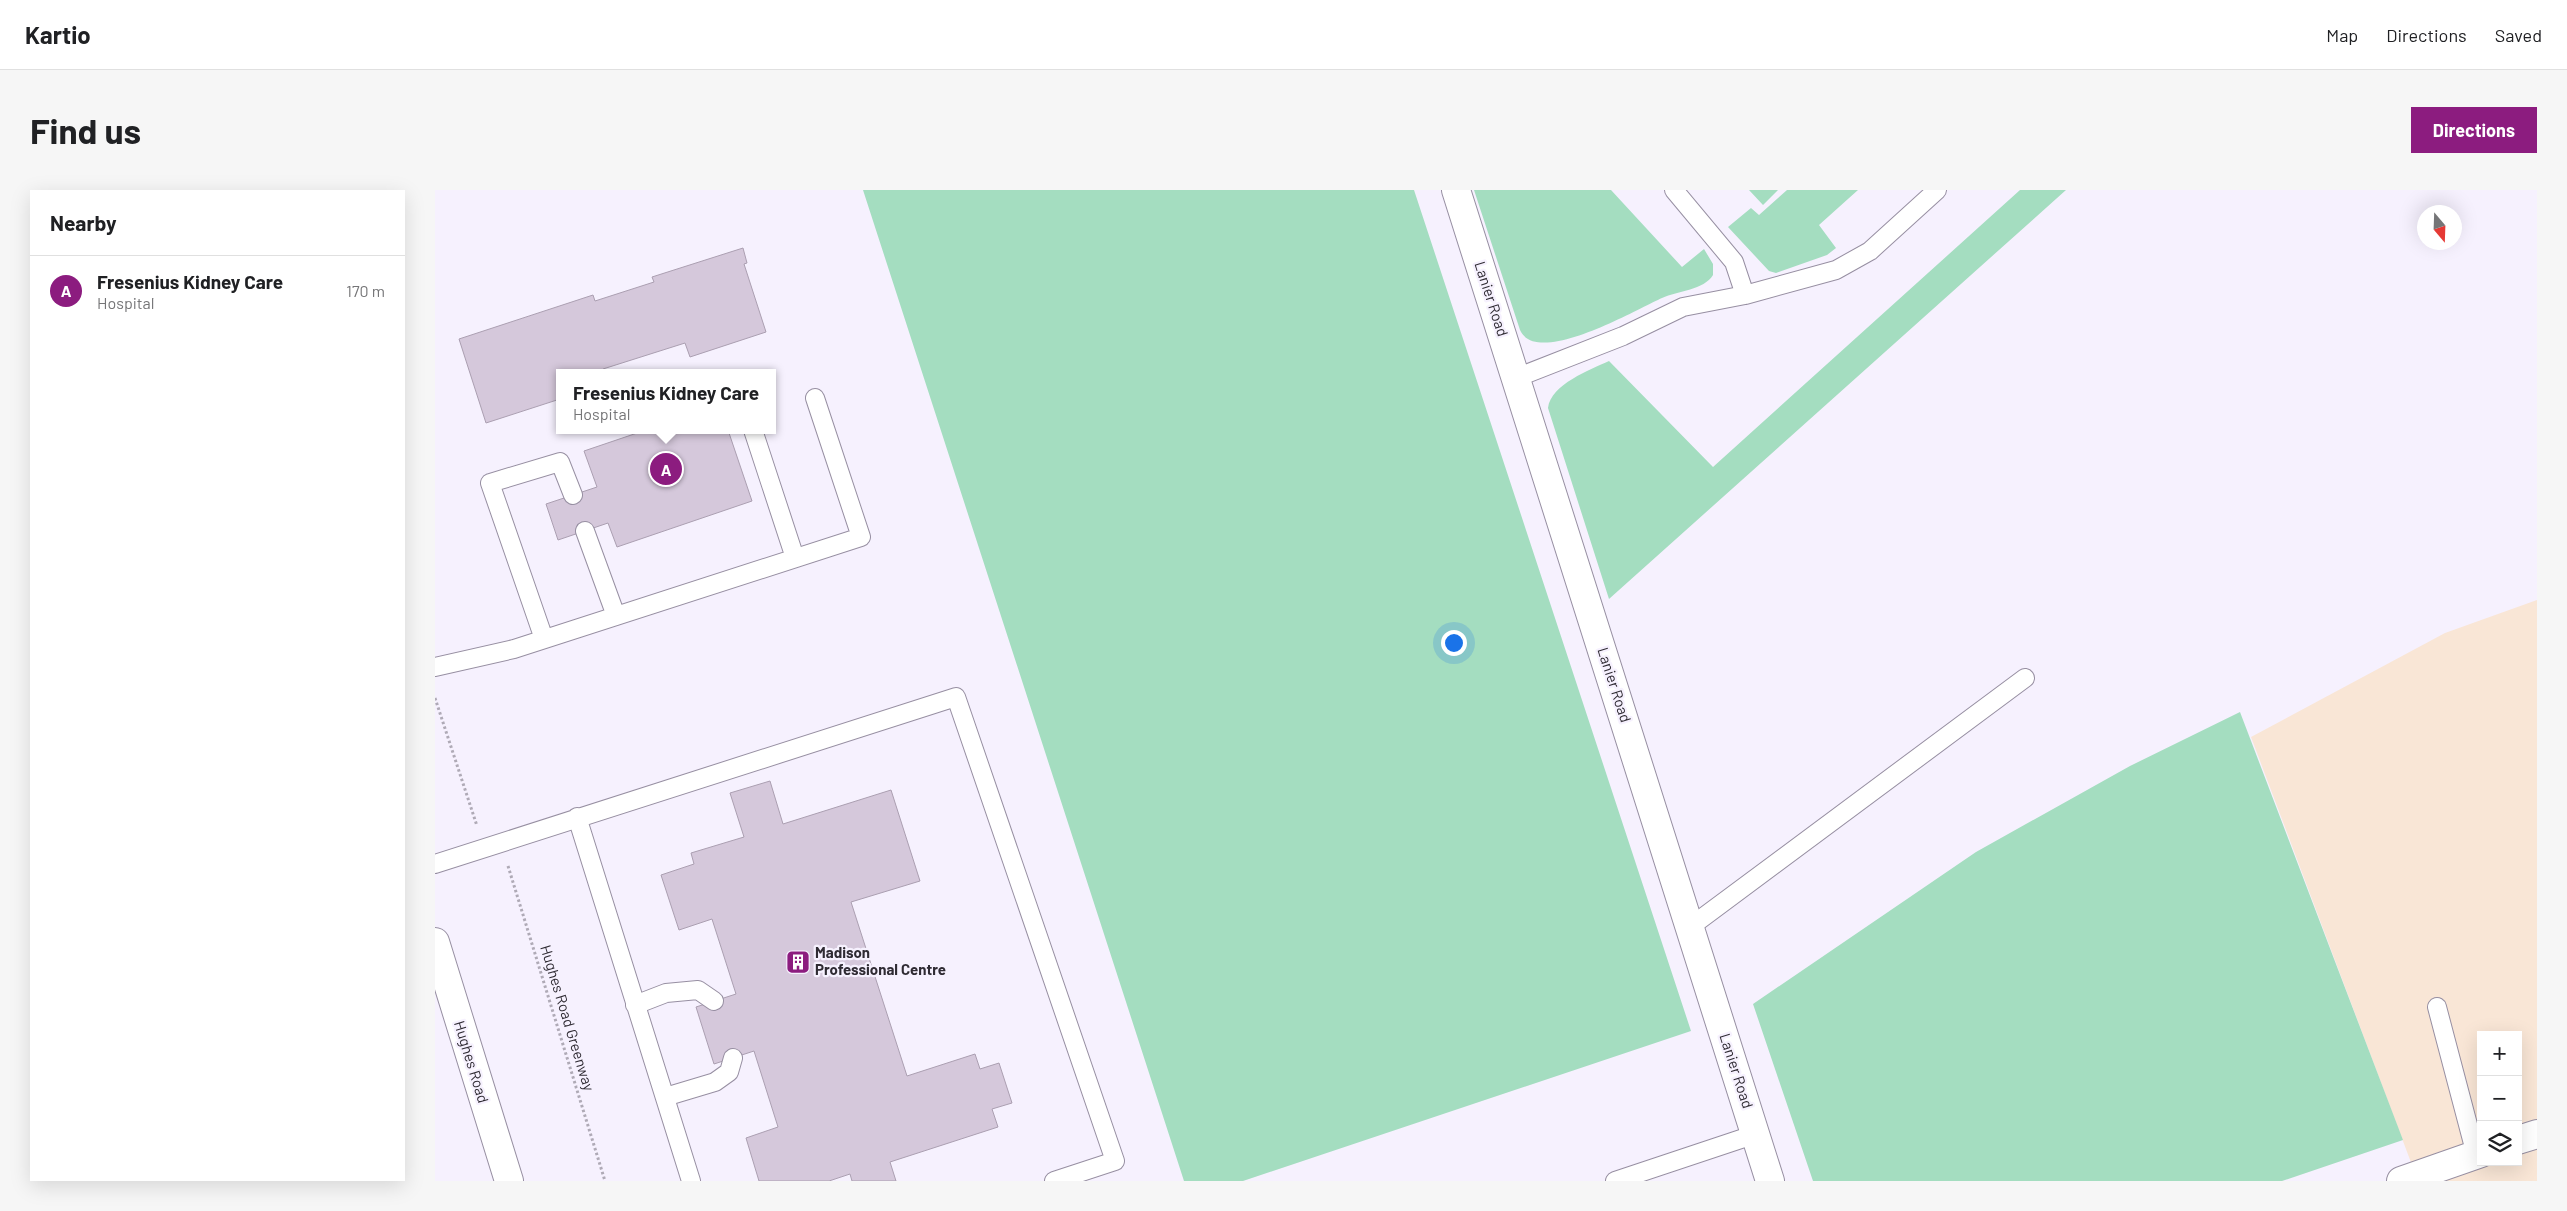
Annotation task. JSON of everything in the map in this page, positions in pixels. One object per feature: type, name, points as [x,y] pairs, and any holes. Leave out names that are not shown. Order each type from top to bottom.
[{"type":"street","name":"Lanier Road","points":[[1456,190],[1770,1181]]},
{"type":"street","name":"Hughes Road","points":[[435,942],[509,1181]]},
{"type":"street","points":[[2522,1139],[2537,1134]]},
{"type":"street","points":[[2401,1181],[2477,1154]]},
{"type":"lane","points":[[1674,190],[1734,262],[1745,295]]},
{"type":"lane","points":[[1515,378],[1623,336],[1683,307],[1796,283],[1836,270],[1858,260],[1937,190]]},
{"type":"lane","points":[[435,667],[544,639],[861,537],[815,398]]},
{"type":"lane","points":[[754,434],[795,558]]},
{"type":"lane","points":[[544,639],[490,483],[560,462],[573,495]]},
{"type":"lane","points":[[585,530],[616,616]]},
{"type":"lane","points":[[1690,927],[2025,678]]},
{"type":"lane","points":[[435,864],[956,697],[1115,1161],[1054,1181]]},
{"type":"lane","points":[[577,817],[691,1181]]},
{"type":"lane","points":[[635,1005],[666,993],[698,990],[714,1001]]},
{"type":"lane","points":[[2437,1007],[2477,1150]]},
{"type":"lane","points":[[665,1097],[715,1082],[729,1072],[733,1058]]},
{"type":"lane","points":[[1624,1180],[1756,1134]]},
{"type":"path","points":[[435,698],[477,825]]},
{"type":"path","name":"Hughes Road Greenway","points":[[507,863],[605,1181]]},
{"type":"shaded area","points":[[2537,600],[2537,1181],[2418,1181],[2251,737],[2445,633]]},
{"type":"green space","points":[[863,190],[1414,190],[1691,1031],[1243,1181],[1184,1181]]},
{"type":"green space","points":[[1474,190],[1611,190],[1682,267],[1704,249],[1713,264],[1713,275],[1709,280],[1697,287],[1662,298],[1588,332],[1546,343],[1530,340],[1520,330]]},
{"type":"green space","points":[[1749,190],[1778,190],[1763,205]]},
{"type":"green space","points":[[1787,190],[1858,190],[1819,225],[1836,248],[1827,255],[1776,273],[1769,271],[1728,227],[1751,208],[1759,215]]},
{"type":"green space","points":[[2020,190],[2066,190],[1609,599],[1548,408],[1556,392],[1582,373],[1609,361],[1713,467]]},
{"type":"green space","points":[[2240,712],[2403,1140],[2282,1181],[1813,1181],[1753,1004],[1976,852],[2130,766]]},
{"type":"building","points":[[743,248],[747,263],[744,264],[766,332],[690,357],[685,343],[603,369],[556,369],[556,400],[486,423],[459,339],[593,295],[595,301],[654,282],[652,277]]},
{"type":"building","points":[[634,434],[729,434],[752,501],[617,547],[608,523],[558,540],[546,504],[597,487],[584,451]]},
{"type":"building","name":"Madison Professional Centre","points":[[770,781],[783,824],[891,790],[920,881],[851,902],[907,1076],[975,1054],[980,1069],[999,1063],[1012,1103],[992,1109],[998,1127],[890,1162],[896,1181],[852,1181],[850,1174],[829,1181],[759,1181],[746,1138],[778,1127],[754,1051],[714,1064],[696,1007],[736,994],[712,919],[679,930],[661,875],[694,864],[691,853],[744,837],[730,793]]},
{"type":"place","name":"Fresenius Kidney Care","points":[[666,469]]},
{"type":"place","name":"Madison Professional Centre","points":[[798,962]]}]
